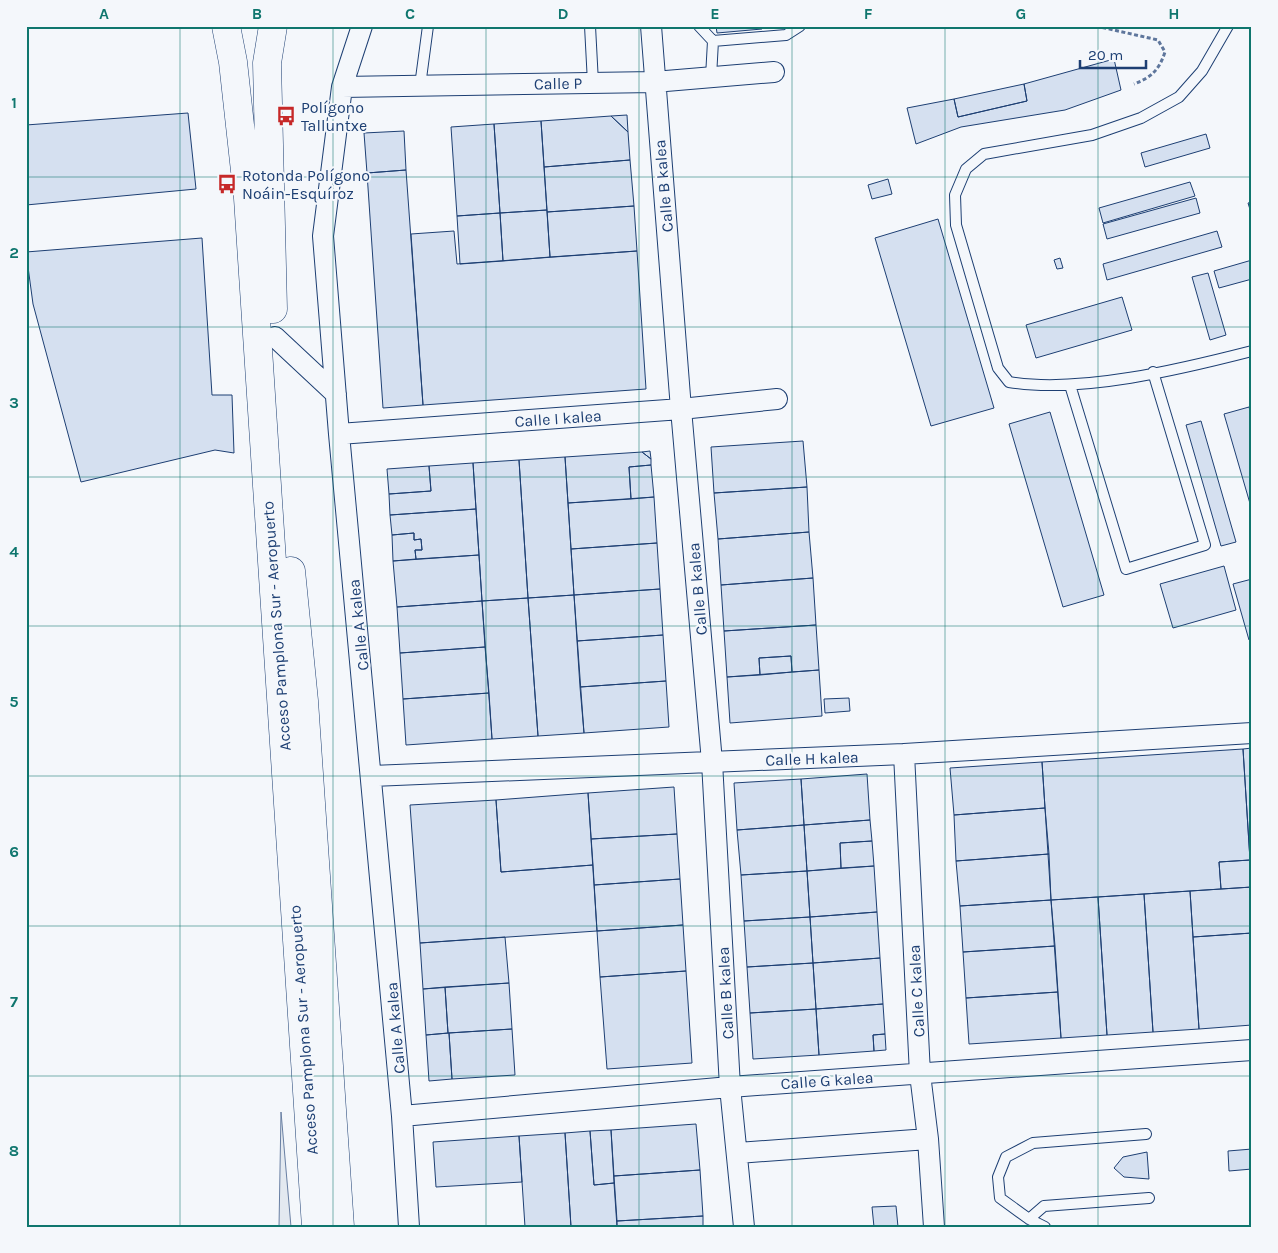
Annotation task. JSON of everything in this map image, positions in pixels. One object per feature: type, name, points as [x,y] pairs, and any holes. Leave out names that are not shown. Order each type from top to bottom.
[{"type":"highway","name":"Acceso Pamplona Sur - Aeropuerto","points":[[226,26],[233,62],[248,208],[316,1227]]},
{"type":"highway","name":"Acceso Pamplona Sur - Aeropuerto","points":[[273,26],[267,62],[275,337],[291,582],[306,730],[340,1227]]},
{"type":"highway","points":[[298,1227],[295,1180],[308,1106]]},
{"type":"street","name":"Calle A kalea","points":[[362,26],[342,87],[323,236],[339,434],[402,1116],[408,1227]]},
{"type":"street","name":"Calle B kalea","points":[[651,26],[680,409],[712,762],[730,1087],[744,1227]]},
{"type":"street","name":"Calle P","points":[[342,87],[654,82],[774,72]]},
{"type":"street","points":[[275,337],[336,394]]},
{"type":"street","name":"Calle I kalea","points":[[339,434],[680,409],[778,399]]},
{"type":"street","name":"Calle H kalea","points":[[372,776],[904,754],[1252,733]]},
{"type":"street","name":"Calle C kalea","points":[[904,754],[920,1074],[928,1139],[934,1227]]},
{"type":"street","name":"Calle G kalea","points":[[402,1116],[730,1087],[1252,1050]]},
{"type":"street","points":[[738,1153],[928,1139]]},
{"type":"lane","points":[[420,86],[428,26]]},
{"type":"lane","points":[[590,26],[593,83]]},
{"type":"lane","points":[[699,26],[713,41],[711,77]]},
{"type":"lane","points":[[713,41],[786,35],[800,26]]},
{"type":"lane","points":[[1224,29],[1202,71],[1178,97],[1141,118],[1092,134],[984,154],[966,169],[955,195],[956,225],[998,368],[1009,382],[1032,386],[1070,385],[1251,354]]},
{"type":"lane","points":[[1070,385],[1126,569],[1205,545],[1153,372]]},
{"type":"lane","points":[[1045,1227],[1029,1219],[1000,1198],[998,1177],[1006,1156],[1033,1143],[1146,1134]]},
{"type":"lane","points":[[1029,1219],[1044,1206],[1150,1198]]},
{"type":"path","points":[[1096,26],[1158,40],[1165,52],[1160,66],[1149,78],[1134,84]]},
{"type":"shaded area","points":[[281,1112],[291,1227],[279,1227]]},
{"type":"building","points":[[716,26],[761,26],[762,29],[717,33]]},
{"type":"building","points":[[1114,59],[1121,90],[1065,110],[961,127],[916,144],[907,108],[954,99],[958,117],[1027,101],[1024,84]]},
{"type":"building","points":[[1024,84],[1027,101],[958,117],[954,99]]},
{"type":"building","points":[[188,113],[196,189],[26,205],[26,125]]},
{"type":"building","points":[[627,115],[628,132],[611,116]]},
{"type":"building","points":[[611,116],[628,132],[630,160],[544,167],[541,121]]},
{"type":"building","points":[[541,121],[547,210],[500,213],[494,124]]},
{"type":"building","points":[[494,124],[500,213],[457,216],[451,127]]},
{"type":"building","points":[[404,131],[406,170],[367,173],[364,133]]},
{"type":"building","points":[[1206,134],[1210,148],[1145,167],[1141,153]]},
{"type":"building","points":[[630,160],[634,206],[547,212],[544,167]]},
{"type":"building","points":[[406,170],[423,405],[383,408],[367,173]]},
{"type":"building","points":[[888,179],[892,194],[872,199],[868,185]]},
{"type":"building","points":[[1190,182],[1195,196],[1103,223],[1099,208]]},
{"type":"building","points":[[1196,198],[1200,213],[1107,239],[1103,224]]},
{"type":"building","points":[[1252,202],[1252,216],[1248,203]]},
{"type":"building","points":[[634,206],[637,251],[550,257],[547,212]]},
{"type":"building","points":[[547,210],[550,257],[503,261],[500,213]]},
{"type":"building","points":[[500,213],[503,261],[460,264],[457,216]]},
{"type":"building","points":[[938,219],[994,408],[931,426],[875,238]]},
{"type":"building","points":[[454,231],[457,264],[637,251],[646,389],[423,405],[411,234]]},
{"type":"building","points":[[1217,231],[1222,247],[1107,280],[1103,264]]},
{"type":"building","points":[[202,238],[212,395],[232,395],[234,453],[215,450],[81,482],[33,304],[26,252]]},
{"type":"building","points":[[1060,258],[1063,268],[1057,269],[1054,260]]},
{"type":"building","points":[[1252,260],[1252,279],[1219,288],[1214,271]]},
{"type":"building","points":[[1208,273],[1226,335],[1210,340],[1192,277]]},
{"type":"building","points":[[1122,297],[1132,330],[1036,358],[1026,325]]},
{"type":"building","points":[[1249,407],[1252,418],[1251,507],[1224,414]]},
{"type":"building","points":[[1050,412],[1104,595],[1063,607],[1009,424]]},
{"type":"building","points":[[1201,421],[1236,542],[1221,546],[1186,425]]},
{"type":"building","points":[[803,441],[807,487],[714,493],[711,447]]},
{"type":"building","points":[[650,451],[651,459],[642,452]]},
{"type":"building","points":[[642,452],[651,459],[651,465],[629,467],[631,499],[568,503],[565,457]]},
{"type":"building","points":[[565,457],[574,595],[528,598],[519,460]]},
{"type":"building","points":[[519,460],[528,598],[482,601],[473,463]]},
{"type":"building","points":[[473,463],[476,509],[390,515],[389,494],[431,491],[429,466]]},
{"type":"building","points":[[651,465],[654,497],[631,499],[629,467]]},
{"type":"building","points":[[429,466],[431,491],[389,494],[387,469]]},
{"type":"building","points":[[807,487],[809,532],[718,539],[714,493]]},
{"type":"building","points":[[654,497],[657,543],[571,549],[568,503]]},
{"type":"building","points":[[476,509],[479,555],[416,559],[415,550],[422,550],[421,539],[414,540],[414,533],[392,535],[390,515]]},
{"type":"building","points":[[809,532],[813,578],[721,585],[718,539]]},
{"type":"building","points":[[414,533],[414,540],[421,539],[422,550],[415,550],[416,559],[393,561],[392,535]]},
{"type":"building","points":[[657,543],[660,589],[574,595],[571,549]]},
{"type":"building","points":[[479,555],[482,601],[397,607],[393,561]]},
{"type":"building","points":[[1224,566],[1236,610],[1173,628],[1160,584]]},
{"type":"building","points":[[813,578],[816,625],[724,631],[721,585]]},
{"type":"building","points":[[1252,579],[1252,639],[1249,640],[1233,584]]},
{"type":"building","points":[[660,589],[663,635],[577,641],[574,595]]},
{"type":"building","points":[[574,595],[584,733],[538,736],[528,598]]},
{"type":"building","points":[[528,598],[538,736],[492,739],[482,601]]},
{"type":"building","points":[[482,601],[485,647],[400,653],[397,607]]},
{"type":"building","points":[[816,625],[819,670],[792,672],[791,656],[759,658],[760,675],[727,677],[724,631]]},
{"type":"building","points":[[663,635],[666,681],[580,687],[577,641]]},
{"type":"building","points":[[485,647],[489,693],[403,699],[400,653]]},
{"type":"building","points":[[791,656],[792,672],[760,675],[759,658]]},
{"type":"building","points":[[819,670],[822,716],[730,723],[727,677]]},
{"type":"building","points":[[666,681],[669,727],[584,733],[580,687]]},
{"type":"building","points":[[489,693],[492,739],[406,745],[403,699]]},
{"type":"building","points":[[849,698],[850,711],[825,713],[824,699]]},
{"type":"building","points":[[1252,748],[1252,887],[1221,889],[1219,862],[1250,860],[1243,749]]},
{"type":"building","points":[[1243,749],[1250,860],[1219,862],[1221,889],[1051,900],[1042,762]]},
{"type":"building","points":[[1042,762],[1045,808],[954,815],[950,768]]},
{"type":"building","points":[[867,774],[870,820],[804,825],[801,779]]},
{"type":"building","points":[[801,779],[804,825],[737,830],[734,783]]},
{"type":"building","points":[[674,787],[677,834],[591,839],[588,793]]},
{"type":"building","points":[[588,793],[593,865],[501,872],[496,800]]},
{"type":"building","points":[[496,800],[501,872],[593,865],[597,931],[420,943],[410,805]]},
{"type":"building","points":[[1045,808],[1049,854],[956,861],[954,815]]},
{"type":"building","points":[[870,820],[872,841],[840,843],[841,868],[807,871],[804,825]]},
{"type":"building","points":[[804,825],[807,871],[741,875],[737,830]]},
{"type":"building","points":[[677,834],[680,879],[594,885],[591,839]]},
{"type":"building","points":[[872,841],[874,866],[841,868],[840,843]]},
{"type":"building","points":[[1049,854],[1051,900],[960,906],[956,861]]},
{"type":"building","points":[[874,866],[877,912],[810,917],[807,871]]},
{"type":"building","points":[[807,871],[810,917],[744,921],[741,875]]},
{"type":"building","points":[[680,879],[683,925],[597,931],[594,885]]},
{"type":"building","points":[[1252,887],[1252,933],[1193,937],[1190,891]]},
{"type":"building","points":[[1190,891],[1199,1029],[1153,1032],[1144,894]]},
{"type":"building","points":[[1144,894],[1153,1032],[1107,1035],[1098,897]]},
{"type":"building","points":[[1098,897],[1107,1035],[1061,1038],[1051,900]]},
{"type":"building","points":[[1051,900],[1055,946],[963,952],[960,906]]},
{"type":"building","points":[[877,912],[880,958],[813,963],[810,917]]},
{"type":"building","points":[[810,917],[813,963],[747,967],[744,921]]},
{"type":"building","points":[[683,925],[686,971],[600,977],[597,931]]},
{"type":"building","points":[[1252,933],[1252,1025],[1199,1029],[1193,937]]},
{"type":"building","points":[[505,937],[509,983],[423,989],[420,943]]},
{"type":"building","points":[[1055,946],[1058,992],[966,998],[963,952]]},
{"type":"building","points":[[880,958],[883,1004],[816,1009],[813,963]]},
{"type":"building","points":[[813,963],[816,1009],[750,1013],[747,967]]},
{"type":"building","points":[[686,971],[692,1063],[607,1069],[600,977]]},
{"type":"building","points":[[509,983],[512,1029],[448,1033],[445,987]]},
{"type":"building","points":[[445,987],[448,1033],[426,1035],[423,989]]},
{"type":"building","points":[[1058,992],[1061,1038],[969,1044],[966,998]]},
{"type":"building","points":[[883,1004],[885,1034],[873,1035],[874,1051],[819,1055],[816,1009]]},
{"type":"building","points":[[816,1009],[819,1055],[753,1059],[750,1013]]},
{"type":"building","points":[[512,1029],[515,1075],[452,1079],[449,1033]]},
{"type":"building","points":[[449,1033],[452,1079],[429,1081],[426,1035]]},
{"type":"building","points":[[885,1034],[886,1050],[874,1051],[873,1035]]},
{"type":"building","points":[[696,1124],[700,1170],[614,1176],[611,1130]]},
{"type":"building","points":[[611,1130],[614,1183],[594,1185],[590,1131]]},
{"type":"building","points":[[590,1131],[594,1185],[614,1183],[617,1227],[571,1227],[565,1133]]},
{"type":"building","points":[[565,1133],[571,1227],[525,1227],[519,1136]]},
{"type":"building","points":[[519,1136],[522,1182],[436,1187],[433,1142]]},
{"type":"building","points":[[1252,1149],[1252,1169],[1229,1171],[1228,1151]]},
{"type":"building","points":[[1147,1152],[1149,1179],[1124,1177],[1114,1168],[1123,1157]]},
{"type":"building","points":[[700,1170],[703,1216],[617,1221],[614,1176]]},
{"type":"building","points":[[896,1206],[898,1227],[874,1227],[872,1207]]},
{"type":"building","points":[[703,1216],[703,1227],[617,1227],[617,1221]]},
{"type":"place","name":"Polígono Talluntxe","points":[[286,116]]},
{"type":"place","name":"Rotonda Polígono Noáin-Esquíroz","points":[[227,184]]}]
